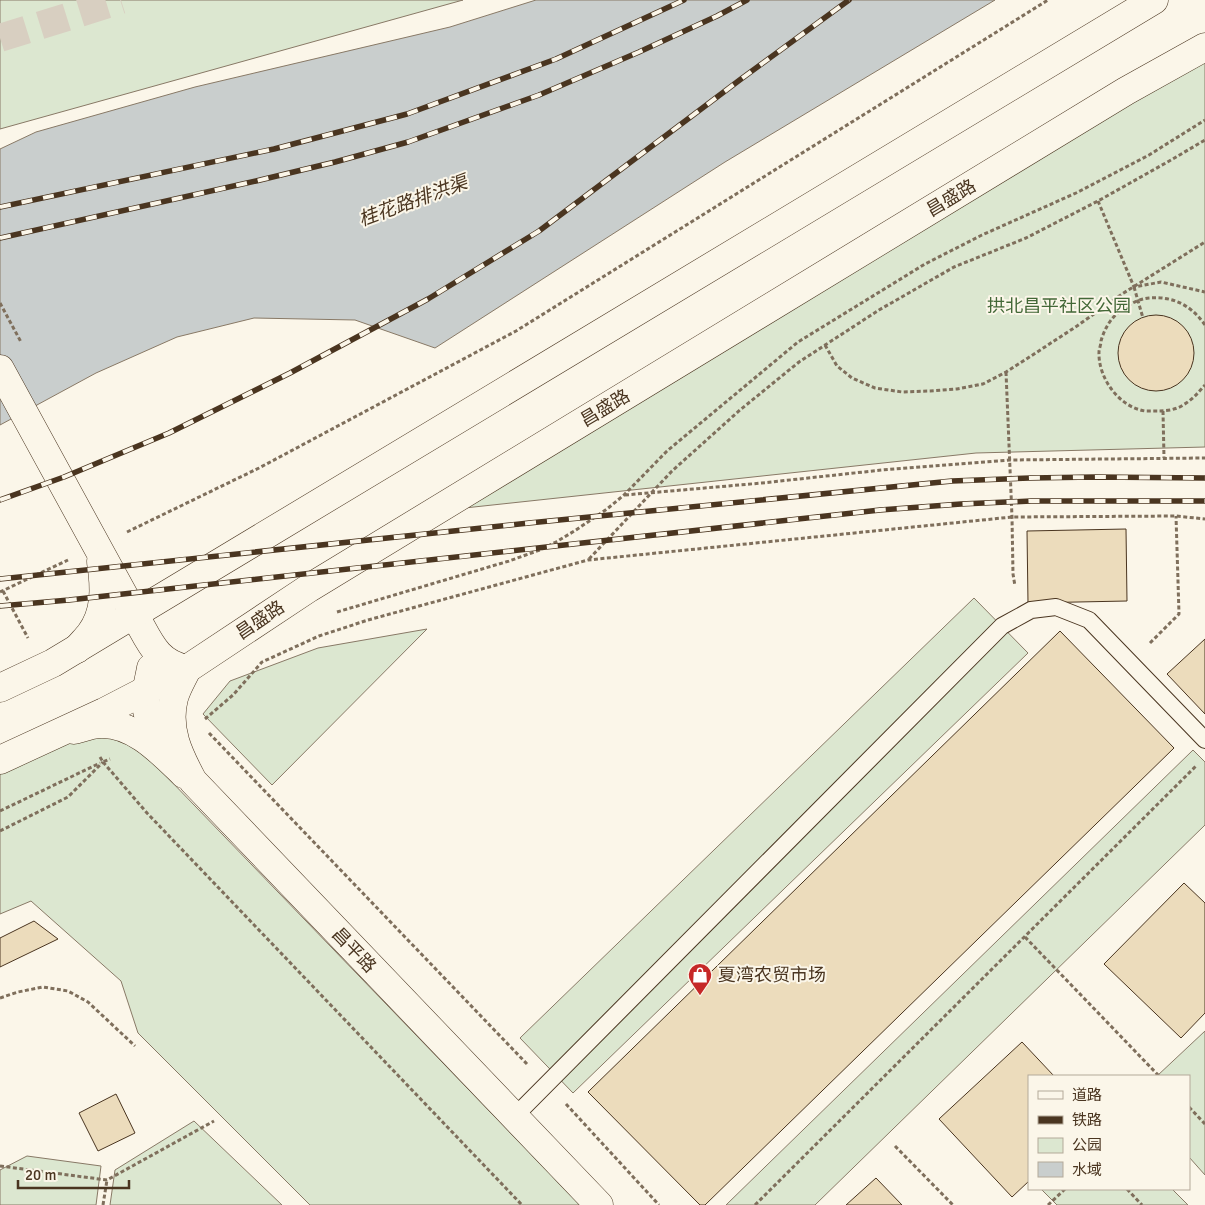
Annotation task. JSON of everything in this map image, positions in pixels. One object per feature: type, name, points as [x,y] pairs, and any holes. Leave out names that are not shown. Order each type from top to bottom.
[{"type":"main road","points":[[0,688],[43,668],[76,649],[140,624],[1154,0]]},
{"type":"main road","name":"昌盛路","points":[[0,760],[104,712],[187,668],[309,588],[1118,96],[1205,47]]},
{"type":"main road","points":[[0,369],[156,651],[161,657],[177,667],[187,668]]},
{"type":"main road","points":[[76,649],[91,633],[100,616],[104,600],[104,578],[97,546]]},
{"type":"main road","points":[[140,624],[151,653],[151,669],[146,705],[154,733],[176,765],[193,781]]},
{"type":"main road","name":"昌平路","points":[[187,668],[174,698],[172,718],[161,738],[180,756],[193,781],[599,1205]]},
{"type":"main road","points":[[47,738],[79,728],[111,724],[135,733],[161,738]]},
{"type":"lane","points":[[514,1117],[1002,626],[1020,616],[1031,610],[1056,607],[1089,620],[1205,740]]},
{"type":"path","points":[[43,668],[2,592],[259,468],[516,331],[1048,0]]},
{"type":"path","points":[[332,614],[510,561],[540,550],[576,530],[624,495],[667,451],[798,342],[925,264],[982,235],[1084,188],[1148,154],[1205,120]]},
{"type":"path","points":[[588,560],[672,471],[740,410],[800,362],[879,310],[954,267],[1026,238],[1098,201],[1205,140]]},
{"type":"path","points":[[1098,201],[1134,287],[1143,318]]},
{"type":"path","points":[[825,345],[837,366],[852,378],[875,388],[902,392],[957,389],[983,384],[1006,372],[1205,242]]},
{"type":"path","points":[[1134,287],[1161,282],[1205,292]]},
{"type":"path","points":[[1205,325],[1198,314],[1182,304],[1165,298],[1147,298],[1128,304],[1113,317],[1103,334],[1099,353],[1102,372],[1111,390],[1125,403],[1144,410],[1163,411],[1181,406],[1196,396],[1205,385]]},
{"type":"path","points":[[1006,372],[1013,574],[1020,616]]},
{"type":"path","points":[[1163,411],[1164,458]]},
{"type":"path","points":[[624,495],[882,470],[1010,460],[1205,458]]},
{"type":"path","points":[[1130,663],[1179,614],[1176,516]]},
{"type":"path","points":[[0,811],[103,762],[200,723],[233,695],[262,662],[319,636],[368,620],[588,560],[1012,517],[1176,516],[1205,519]]},
{"type":"path","points":[[200,723],[546,1084],[659,1205]]},
{"type":"path","points":[[79,728],[103,762],[148,813],[522,1205]]},
{"type":"path","points":[[0,831],[68,797],[103,762]]},
{"type":"path","points":[[755,1205],[1198,765]]},
{"type":"path","points":[[1025,937],[1158,1075]]},
{"type":"path","points":[[0,998],[18,992],[43,988],[68,991],[88,1002],[135,1046]]},
{"type":"path","points":[[1190,1108],[1205,1124]]},
{"type":"path","points":[[0,1166],[107,1180],[214,1121]]},
{"type":"path","points":[[895,1146],[954,1205]]},
{"type":"path","points":[[103,1205],[107,1180]]},
{"type":"path","points":[[1048,1205],[1064,1190]]},
{"type":"path","points":[[1128,1190],[1142,1205]]},
{"type":"green space","points":[[0,0],[463,0],[0,129]]},
{"type":"green space","name":"拱北昌平社区公园","points":[[1205,49],[1205,447],[976,453],[446,510]]},
{"type":"green space","points":[[974,598],[1028,653],[573,1093],[520,1038]]},
{"type":"green space","points":[[427,629],[272,785],[203,714],[230,681],[318,648]]},
{"type":"green space","points":[[113,721],[580,1205],[310,1205],[138,1033],[121,981],[31,901],[0,914],[0,772]]},
{"type":"green space","points":[[1193,750],[1205,762],[1205,825],[815,1205],[726,1205]]},
{"type":"green space","points":[[1205,1031],[1205,1175],[1190,1158],[1190,1075],[1158,1075]]},
{"type":"green space","points":[[194,1121],[282,1205],[110,1205],[115,1170]]},
{"type":"green space","points":[[27,1156],[101,1166],[96,1205],[0,1205],[0,1170]]},
{"type":"green space","points":[[1042,1190],[1173,1190],[1188,1205],[1057,1205]]},
{"type":"water","name":"桂花路排洪渠","points":[[536,0],[995,0],[725,162],[435,348],[355,320],[254,318],[177,337],[96,373],[0,425],[0,149],[36,132],[195,87],[450,27]]},
{"type":"building","points":[[1156,315],[1170,318],[1183,326],[1191,339],[1194,353],[1191,367],[1183,380],[1170,388],[1156,391],[1142,388],[1129,380],[1121,367],[1118,353],[1121,339],[1129,326],[1142,318]]},
{"type":"building","points":[[1126,529],[1127,601],[1028,603],[1027,531]]},
{"type":"building","points":[[1060,631],[1174,748],[705,1205],[700,1205],[588,1092]]},
{"type":"building","points":[[1205,639],[1205,714],[1167,674]]},
{"type":"building","points":[[1184,883],[1205,903],[1205,1013],[1181,1038],[1104,964]]},
{"type":"building","points":[[34,921],[58,939],[0,967],[0,938]]},
{"type":"building","points":[[1022,1042],[1053,1075],[1028,1075],[1028,1182],[1012,1197],[939,1119]]},
{"type":"building","points":[[116,1094],[135,1133],[98,1151],[79,1113]]},
{"type":"building","points":[[876,1178],[902,1205],[846,1205]]},
{"type":"tunnel","points":[[0,38],[121,0]]},
{"type":"railway","points":[[0,207],[274,149],[407,114],[556,59],[684,0]]},
{"type":"railway","points":[[0,238],[256,181],[408,142],[539,95],[639,52],[747,0]]},
{"type":"railway","points":[[0,500],[64,477],[169,433],[290,373],[428,299],[539,231],[849,0]]},
{"type":"railway","points":[[0,579],[529,523],[952,481],[1095,477],[1205,478]]},
{"type":"railway","points":[[0,606],[69,600],[880,510],[1031,501],[1205,501]]},
{"type":"place","name":"夏湾农贸市场","points":[[700,996]]}]
